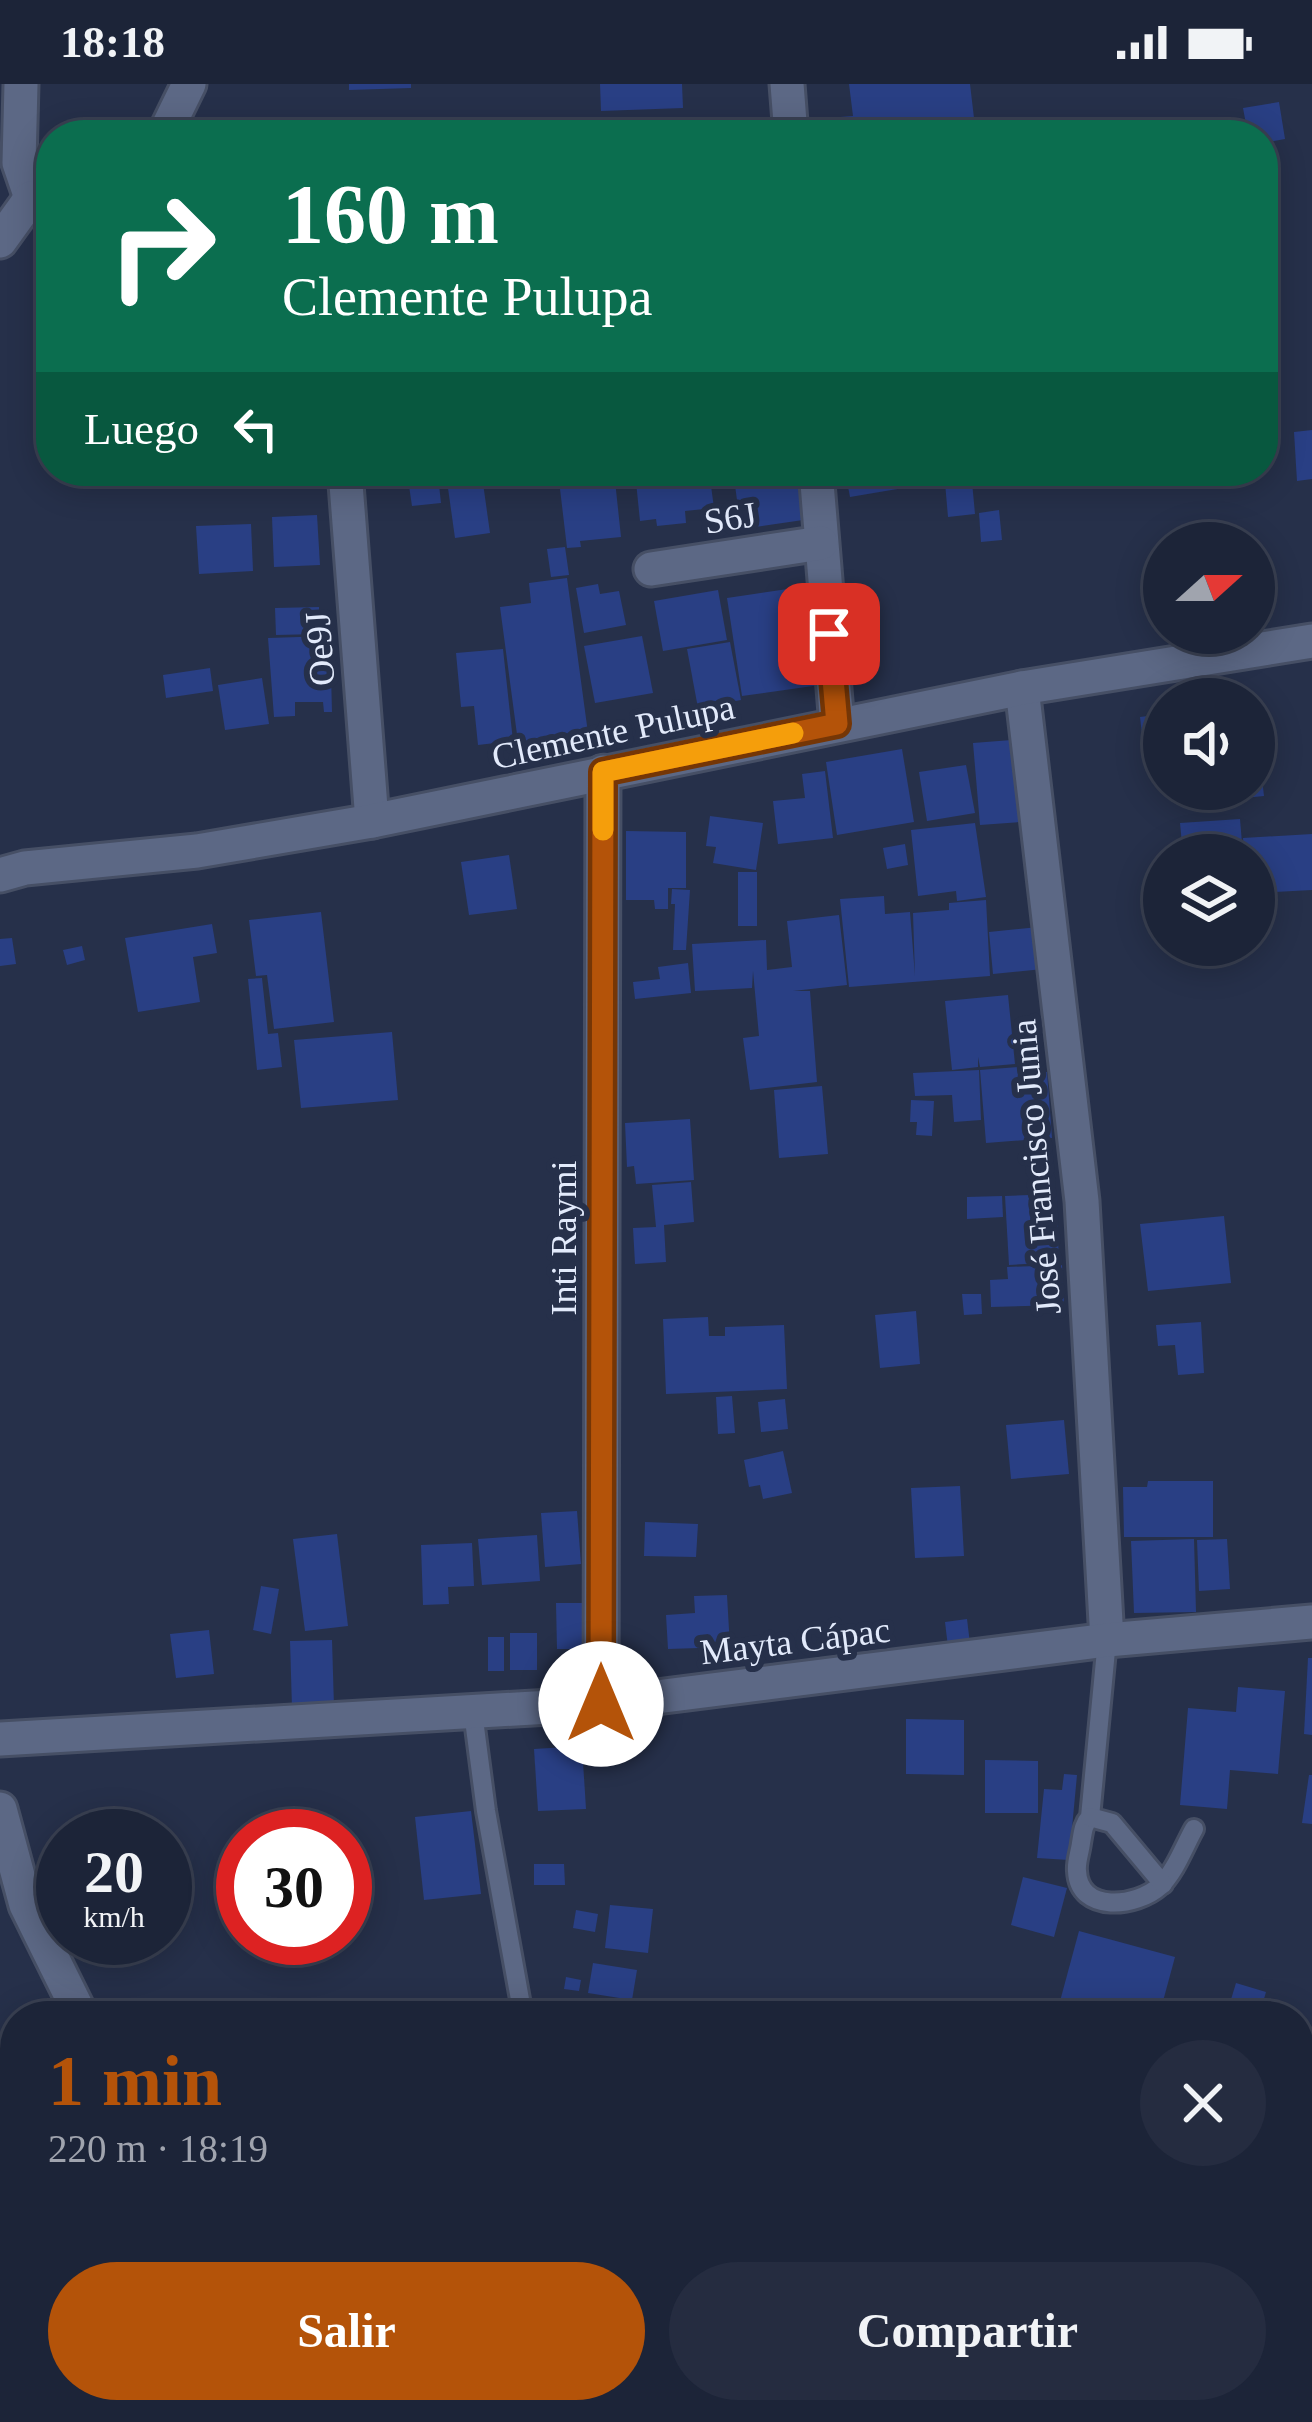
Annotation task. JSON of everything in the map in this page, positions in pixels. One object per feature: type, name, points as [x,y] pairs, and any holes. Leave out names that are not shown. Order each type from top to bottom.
[{"type":"street","points":[[21,84],[19,163],[36,192]]},
{"type":"street","points":[[171,120],[189,84]]},
{"type":"street","points":[[787,84],[790,120]]},
{"type":"street","points":[[0,241],[36,206]]},
{"type":"street","name":"Oe9J","points":[[346,486],[371,821]]},
{"type":"street","points":[[816,486],[837,724]]},
{"type":"street","name":"S6J","points":[[651,569],[821,543]]},
{"type":"street","name":"Clemente Pulupa","points":[[0,875],[25,868],[197,851],[371,821],[1022,688],[1312,640]]},
{"type":"street","name":"José Francisco Junia","points":[[1022,688],[1082,1201],[1107,1640]]},
{"type":"street","name":"Inti Raymi","points":[[601,1704],[603,772]]},
{"type":"street","name":"Mayta Cápac","points":[[0,1739],[601,1704],[1107,1640],[1312,1622]]},
{"type":"street","points":[[0,1809],[26,1905],[74,2001]]},
{"type":"lane","points":[[1107,1640],[1090,1817],[1084,1823],[1076,1870],[1081,1887],[1093,1899],[1114,1904],[1131,1901],[1163,1884],[1194,1829]]},
{"type":"lane","points":[[473,1712],[521,2001]]},
{"type":"lane","points":[[1090,1817],[1112,1823],[1163,1884]]},
{"type":"building","points":[[349,84],[411,84],[411,88],[349,90]]},
{"type":"building","points":[[600,84],[682,84],[683,108],[601,111]]},
{"type":"building","points":[[849,84],[970,84],[974,120],[840,120],[853,116]]},
{"type":"building","points":[[1279,102],[1285,139],[1278,140],[1278,120],[1245,120],[1243,108]]},
{"type":"building","points":[[1312,430],[1312,479],[1297,481],[1294,432]]},
{"type":"building","points":[[409,486],[439,486],[441,503],[412,506]]},
{"type":"building","points":[[448,486],[483,486],[490,533],[455,538]]},
{"type":"building","points":[[560,486],[616,486],[621,537],[580,541],[581,547],[567,548]]},
{"type":"building","points":[[636,486],[711,486],[714,508],[685,511],[686,523],[657,526],[656,519],[640,521]]},
{"type":"building","points":[[735,486],[805,486],[798,487],[803,520],[741,529]]},
{"type":"building","points":[[848,486],[915,486],[850,497]]},
{"type":"building","points":[[945,486],[972,486],[975,514],[948,517]]},
{"type":"building","points":[[999,510],[1002,540],[981,542],[979,513]]},
{"type":"building","points":[[317,515],[320,565],[274,567],[272,517]]},
{"type":"building","points":[[251,524],[253,571],[199,574],[196,526]]},
{"type":"building","points":[[565,547],[569,575],[551,577],[547,549]]},
{"type":"building","points":[[567,578],[588,733],[518,742],[500,607],[531,603],[529,583]]},
{"type":"building","points":[[598,584],[600,594],[619,591],[626,625],[584,633],[576,588]]},
{"type":"building","points":[[815,585],[827,684],[742,696],[727,598]]},
{"type":"building","points":[[718,590],[727,640],[663,651],[654,601]]},
{"type":"building","points":[[319,607],[319,634],[276,635],[275,608]]},
{"type":"building","points":[[330,636],[332,712],[324,712],[323,702],[295,702],[295,716],[274,717],[268,638]]},
{"type":"building","points":[[642,636],[653,693],[595,703],[584,646]]},
{"type":"building","points":[[730,642],[741,700],[698,708],[687,649]]},
{"type":"building","points":[[503,649],[513,741],[478,745],[474,706],[461,707],[456,653]]},
{"type":"building","points":[[210,668],[213,691],[166,698],[163,675]]},
{"type":"building","points":[[262,678],[269,724],[225,730],[218,685]]},
{"type":"building","points":[[1026,739],[1033,821],[980,825],[973,743]]},
{"type":"building","points":[[902,749],[914,822],[837,835],[826,762]]},
{"type":"building","points":[[966,765],[975,813],[927,821],[919,772]]},
{"type":"building","points":[[825,771],[833,838],[778,844],[773,801],[805,798],[802,774]]},
{"type":"building","points":[[710,816],[763,823],[756,870],[713,863],[716,847],[706,846]]},
{"type":"building","points":[[1240,819],[1241,834],[1181,834],[1180,823]]},
{"type":"building","points":[[975,823],[986,897],[957,901],[956,891],[918,896],[911,830]]},
{"type":"building","points":[[626,831],[686,832],[686,888],[668,888],[668,909],[655,909],[654,900],[626,900]]},
{"type":"building","points":[[1312,834],[1312,890],[1275,892],[1275,836]]},
{"type":"building","points":[[905,844],[908,865],[887,869],[883,848]]},
{"type":"building","points":[[509,855],[517,909],[469,915],[461,862]]},
{"type":"building","points":[[738,872],[757,872],[757,926],[738,926]]},
{"type":"building","points":[[672,889],[690,890],[686,950],[673,950]]},
{"type":"building","points":[[884,896],[885,914],[910,912],[915,976],[913,913],[986,900],[990,976],[849,987],[840,899]]},
{"type":"building","points":[[321,912],[334,1022],[274,1029],[267,975],[256,976],[249,920]]},
{"type":"building","points":[[839,915],[847,985],[793,991],[810,991],[817,1082],[750,1090],[743,1038],[759,1036],[753,971],[752,988],[695,991],[692,944],[766,940],[767,970],[792,967],[787,921]]},
{"type":"building","points":[[212,924],[217,953],[193,957],[200,1002],[138,1012],[125,938]]},
{"type":"building","points":[[1039,927],[1043,969],[993,974],[989,932]]},
{"type":"building","points":[[12,938],[16,964],[0,966],[0,939]]},
{"type":"building","points":[[82,946],[85,960],[67,965],[63,950]]},
{"type":"building","points":[[688,963],[691,993],[635,999],[633,982],[660,979],[658,967]]},
{"type":"building","points":[[262,978],[268,1034],[278,1033],[282,1067],[257,1070],[248,979]]},
{"type":"building","points":[[1008,995],[1015,1064],[980,1067],[978,1057],[978,1067],[952,1070],[945,1001]]},
{"type":"building","points":[[392,1032],[398,1100],[301,1108],[294,1040]]},
{"type":"building","points":[[1031,1066],[1032,1073],[1047,1072],[1052,1138],[986,1143],[980,1070]]},
{"type":"building","points":[[979,1070],[981,1120],[954,1122],[952,1095],[915,1096],[913,1073]]},
{"type":"building","points":[[822,1086],[828,1154],[779,1158],[774,1090]]},
{"type":"building","points":[[911,1100],[934,1101],[932,1136],[916,1135],[917,1122],[910,1122]]},
{"type":"building","points":[[690,1119],[694,1180],[636,1184],[634,1166],[627,1167],[625,1123]]},
{"type":"building","points":[[691,1182],[694,1222],[664,1225],[666,1262],[635,1264],[633,1228],[656,1227],[652,1185]]},
{"type":"building","points":[[1056,1194],[1059,1262],[1009,1265],[1005,1196]]},
{"type":"building","points":[[1002,1196],[1003,1217],[967,1219],[967,1197]]},
{"type":"building","points":[[1224,1216],[1231,1283],[1148,1291],[1140,1224]]},
{"type":"building","points":[[1062,1265],[1064,1305],[991,1307],[990,1280],[1008,1279],[1007,1267]]},
{"type":"building","points":[[962,1294],[981,1294],[982,1314],[964,1315]]},
{"type":"building","points":[[916,1311],[920,1364],[880,1368],[875,1315]]},
{"type":"building","points":[[708,1317],[709,1336],[725,1336],[725,1327],[784,1325],[787,1389],[666,1394],[663,1319]]},
{"type":"building","points":[[1201,1322],[1204,1373],[1178,1375],[1175,1345],[1158,1346],[1156,1325]]},
{"type":"building","points":[[732,1396],[735,1433],[718,1434],[716,1397]]},
{"type":"building","points":[[785,1399],[788,1429],[761,1432],[758,1402]]},
{"type":"building","points":[[1064,1420],[1069,1474],[1011,1479],[1006,1425]]},
{"type":"building","points":[[783,1451],[792,1493],[763,1499],[760,1485],[749,1487],[744,1460]]},
{"type":"building","points":[[1148,1481],[1213,1481],[1213,1537],[1124,1537],[1123,1487],[1147,1487]]},
{"type":"building","points":[[960,1486],[964,1556],[915,1558],[911,1488]]},
{"type":"building","points":[[577,1511],[581,1564],[545,1567],[541,1513]]},
{"type":"building","points":[[645,1522],[698,1524],[696,1557],[644,1556]]},
{"type":"building","points":[[337,1534],[348,1626],[305,1631],[293,1539]]},
{"type":"building","points":[[537,1535],[540,1581],[482,1585],[478,1539]]},
{"type":"building","points":[[1194,1539],[1196,1612],[1134,1613],[1131,1541]]},
{"type":"building","points":[[1227,1539],[1230,1589],[1199,1591],[1197,1540]]},
{"type":"building","points":[[472,1543],[474,1586],[448,1587],[449,1604],[423,1605],[421,1545]]},
{"type":"building","points":[[261,1586],[279,1589],[271,1634],[253,1630]]},
{"type":"building","points":[[727,1595],[730,1647],[668,1649],[666,1615],[695,1613],[694,1596]]},
{"type":"building","points":[[556,1603],[585,1603],[585,1649],[557,1649]]},
{"type":"building","points":[[967,1619],[970,1644],[948,1647],[945,1622]]},
{"type":"building","points":[[209,1630],[214,1674],[176,1678],[170,1634]]},
{"type":"building","points":[[510,1633],[537,1633],[537,1670],[510,1670]]},
{"type":"building","points":[[772,1636],[773,1658],[744,1658],[744,1643]]},
{"type":"building","points":[[488,1637],[504,1637],[504,1671],[488,1671]]},
{"type":"building","points":[[332,1640],[334,1707],[292,1708],[290,1641]]},
{"type":"building","points":[[1308,1658],[1312,1658],[1312,1735],[1304,1734]]},
{"type":"building","points":[[1238,1687],[1285,1691],[1278,1774],[1230,1770],[1227,1809],[1180,1805],[1188,1708],[1236,1712]]},
{"type":"building","points":[[906,1719],[964,1720],[964,1775],[906,1774]]},
{"type":"building","points":[[582,1746],[586,1809],[538,1811],[534,1749]]},
{"type":"building","points":[[985,1760],[1038,1761],[1038,1813],[985,1813]]},
{"type":"building","points":[[1064,1774],[1077,1775],[1069,1860],[1037,1858],[1044,1789],[1062,1790]]},
{"type":"building","points":[[1312,1775],[1312,1824],[1302,1823]]},
{"type":"building","points":[[471,1811],[481,1894],[424,1900],[415,1817]]},
{"type":"building","points":[[534,1864],[564,1864],[565,1885],[534,1885]]},
{"type":"building","points":[[1023,1877],[1067,1888],[1054,1937],[1011,1925]]},
{"type":"building","points":[[610,1905],[653,1909],[648,1953],[605,1948]]},
{"type":"building","points":[[576,1910],[598,1914],[595,1932],[573,1928]]},
{"type":"building","points":[[1079,1931],[1175,1957],[1163,2001],[1060,2001]]},
{"type":"building","points":[[593,1963],[637,1970],[632,2000],[588,1993]]},
{"type":"building","points":[[566,1977],[581,1980],[579,1991],[564,1989]]},
{"type":"building","points":[[1236,1983],[1266,1992],[1263,2001],[1231,2001]]},
{"type":"slow traffic","points":[[603,830],[603,772],[793,733]]},
{"type":"route","points":[[601,1704],[603,772],[837,724],[829,634]]}]
